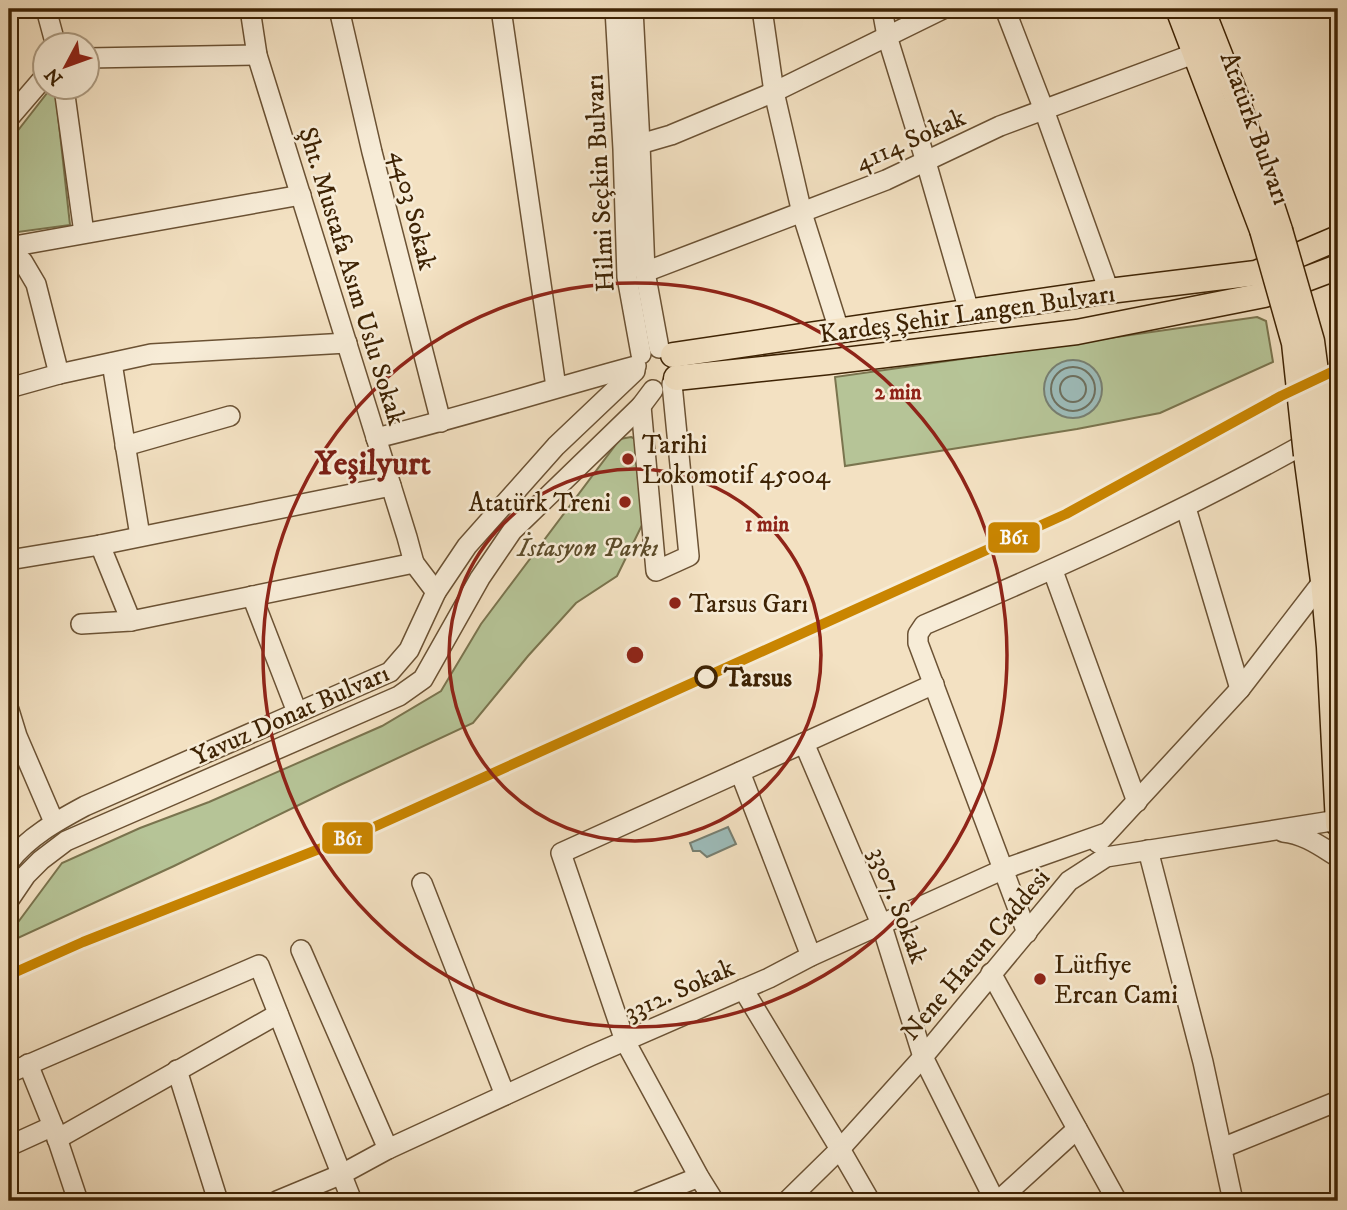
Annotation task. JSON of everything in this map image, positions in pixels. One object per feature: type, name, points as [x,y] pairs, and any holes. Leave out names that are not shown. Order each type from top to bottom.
[{"type":"main road","name":"Atatürk Bulvarı","points":[[1178,9],[1271,230]]},
{"type":"main road","name":"Atatürk Bulvarı","points":[[1202,9],[1236,93],[1271,230]]},
{"type":"main road","points":[[1271,230],[1312,341],[1304,454],[1323,581],[1338,822]]},
{"type":"main road","points":[[1260,284],[1338,238]]},
{"type":"main road","points":[[1260,284],[1338,267]]},
{"type":"main road","name":"Kardeş Şehir Langen Bulvarı","points":[[656,365],[842,360],[1077,332],[1260,284]]},
{"type":"main road","name":"Kardeş Şehir Langen Bulvarı","points":[[656,365],[839,330],[1109,291],[1260,284]]},
{"type":"main road","points":[[1304,454],[1338,562]]},
{"type":"street","points":[[46,9],[52,32]]},
{"type":"street","name":"Şht. Mustafa Asım Uslu Sokak","points":[[250,9],[257,55],[414,563],[436,592]]},
{"type":"street","name":"4403 Sokak","points":[[339,9],[372,152],[441,422]]},
{"type":"street","points":[[501,9],[556,387]]},
{"type":"street","name":"Hilmi Seçkin Bulvarı","points":[[615,9],[627,277],[656,365]]},
{"type":"street","name":"Hilmi Seçkin Bulvarı","points":[[633,9],[645,272],[656,365]]},
{"type":"street","points":[[762,9],[774,92],[802,213],[839,330]]},
{"type":"street","points":[[882,9],[887,36],[968,311]]},
{"type":"street","points":[[640,144],[671,135],[774,92],[943,9]]},
{"type":"street","points":[[1005,9],[1109,291]]},
{"type":"street","name":"4114 Sokak","points":[[645,272],[886,180],[1000,127],[1196,53]]},
{"type":"street","points":[[102,58],[257,55]]},
{"type":"street","points":[[9,118],[32,91]]},
{"type":"street","points":[[66,102],[84,233]]},
{"type":"street","points":[[9,248],[301,195]]},
{"type":"street","points":[[9,248],[23,262],[36,284],[59,374]]},
{"type":"street","points":[[9,388],[151,354],[347,343]]},
{"type":"street","points":[[112,363],[140,536]]},
{"type":"street","points":[[376,438],[441,422],[556,387],[656,365]]},
{"type":"street","points":[[656,365],[689,556],[656,571],[647,398],[641,384],[656,365]]},
{"type":"street","name":"Yavuz Donat Bulvarı","points":[[9,862],[16,852],[54,822],[85,806],[390,672],[409,650],[436,592],[467,546],[556,446],[656,365]]},
{"type":"street","name":"Yavuz Donat Bulvarı","points":[[9,900],[26,875],[66,841],[399,696],[423,679],[480,578],[512,531],[647,398]]},
{"type":"street","points":[[125,446],[230,416]]},
{"type":"street","points":[[1027,933],[918,643],[918,634],[924,625],[1053,571],[1304,454],[1338,425]]},
{"type":"street","points":[[9,560],[100,545],[391,486]]},
{"type":"street","points":[[1186,508],[1240,689]]},
{"type":"street","points":[[100,545],[131,621]]},
{"type":"street","points":[[80,624],[131,621],[414,563]]},
{"type":"street","points":[[1053,571],[1137,802]]},
{"type":"street","points":[[1069,881],[1106,833],[1240,689],[1323,581]]},
{"type":"street","points":[[252,596],[297,712]]},
{"type":"street","points":[[714,1201],[625,1041],[561,853],[934,684]]},
{"type":"street","points":[[9,710],[17,736],[54,822]]},
{"type":"street","name":"3307. Sokak","points":[[804,743],[882,926],[923,1057],[997,1201]]},
{"type":"street","points":[[740,772],[811,957]]},
{"type":"street","name":"Nene Hatun Caddesi","points":[[787,1201],[840,1149],[923,1057],[1069,881],[1106,857],[1264,831],[1338,822]]},
{"type":"street","points":[[1264,831],[1295,833],[1338,857]]},
{"type":"street","name":"3312. Sokak","points":[[277,1201],[342,1174],[388,1149],[505,1095],[1004,869],[1106,833]]},
{"type":"street","points":[[1148,850],[1203,1062],[1233,1201]]},
{"type":"street","points":[[422,883],[505,1095]]},
{"type":"street","points":[[301,950],[388,1149]]},
{"type":"street","points":[[9,1073],[259,965],[352,1201]]},
{"type":"street","points":[[991,973],[1117,1201]]},
{"type":"street","points":[[743,989],[870,1201]]},
{"type":"street","points":[[9,1146],[55,1133],[278,1014]]},
{"type":"street","points":[[28,1064],[78,1201]]},
{"type":"street","points":[[177,1070],[218,1201]]},
{"type":"street","points":[[1222,1148],[1338,1101]]},
{"type":"street","points":[[997,1201],[1077,1129]]},
{"type":"street","points":[[639,1201],[699,1177]]},
{"type":"green space","points":[[40,102],[57,102],[70,225],[18,232],[9,224],[9,142]]},
{"type":"green space","points":[[1257,317],[1266,321],[1273,362],[1160,413],[845,466],[835,377]]},
{"type":"green space","name":"İstasyon Parkı","points":[[631,437],[640,441],[645,519],[617,576],[576,603],[473,723],[18,938],[13,929],[62,863],[382,726],[441,691],[481,624],[620,439]]},
{"type":"water","points":[[1073,360],[1084,362],[1097,373],[1102,389],[1100,400],[1089,413],[1073,418],[1062,416],[1049,405],[1044,389],[1046,378],[1057,365]]},
{"type":"water","points":[[728,827],[736,844],[707,857],[700,851],[693,851],[690,843]]},
{"type":"transit line","name":"B61","points":[[9,975],[83,942],[365,831],[1066,514],[1281,396],[1338,369]]},
{"type":"place","name":"Tarihi Lokomotif 45004","points":[[628,459]]},
{"type":"place","name":"Atatürk Treni","points":[[625,502]]},
{"type":"place","name":"Tarsus Garı","points":[[675,603]]},
{"type":"place","name":"Tarsus","points":[[706,677]]},
{"type":"place","name":"Lütfiye Ercan Cami","points":[[1040,979]]},
{"type":"district","name":"Yeşilyurt","points":[[373,462]]}]
